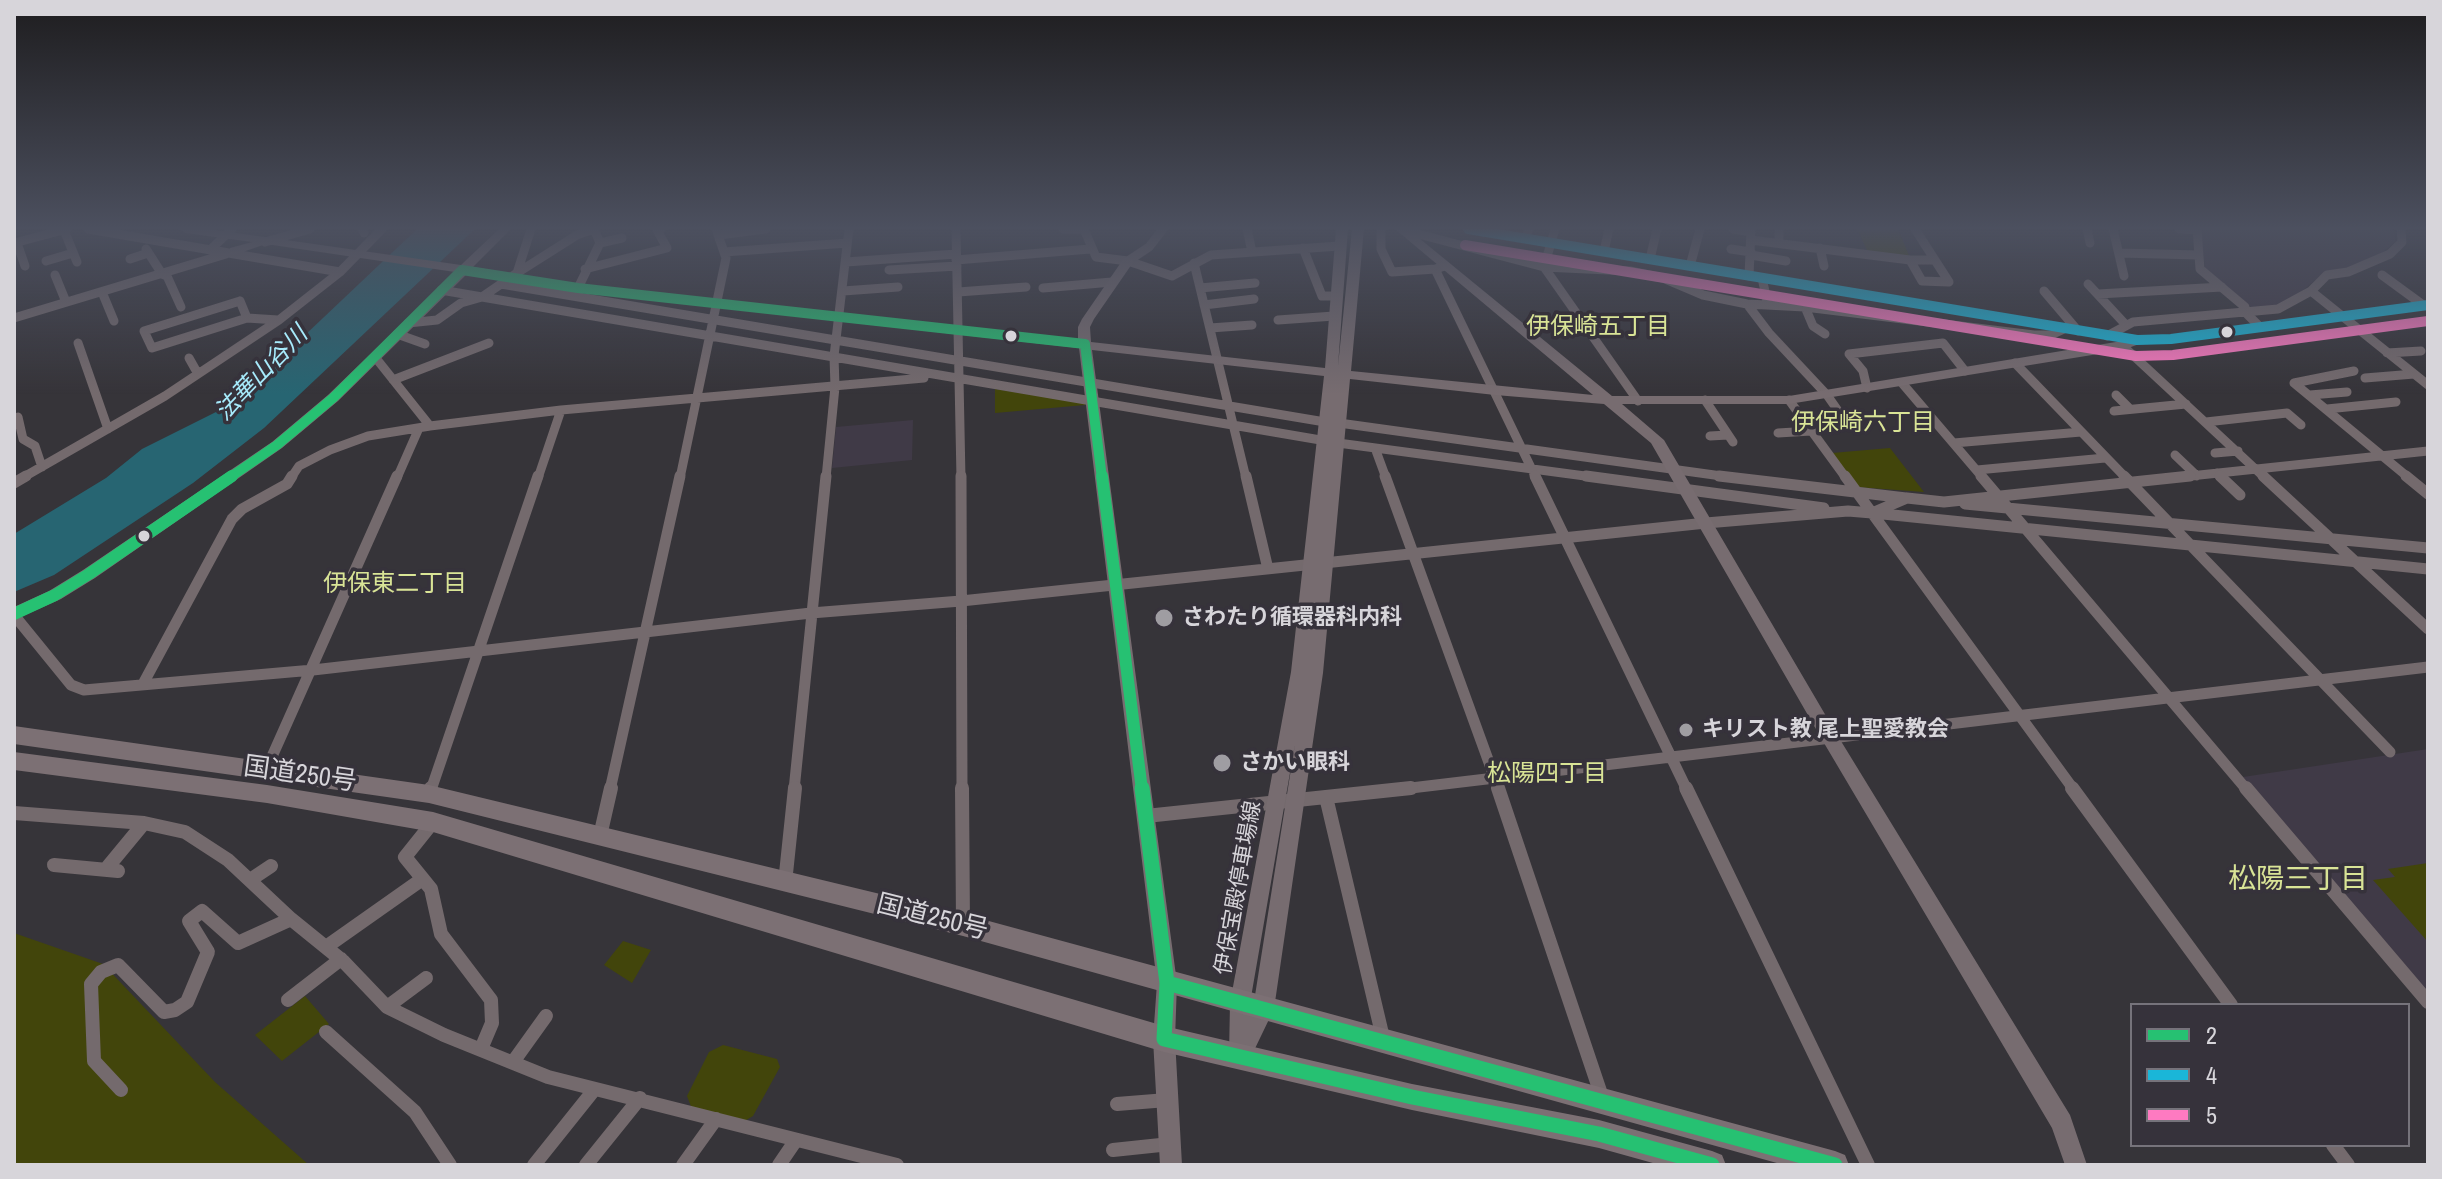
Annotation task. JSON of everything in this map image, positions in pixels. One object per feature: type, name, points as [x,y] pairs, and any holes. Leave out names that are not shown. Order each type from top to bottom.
[{"type":"highway","name":"国道250号","points":[[14,735],[429,794],[963,925],[1835,1165]]},
{"type":"highway","name":"国道250号","points":[[14,761],[267,794],[433,822],[1164,1039],[1412,1097],[1599,1134],[1712,1165]]},
{"type":"street","points":[[59,284],[66,302]]},
{"type":"street","points":[[14,318],[129,284]]},
{"type":"street","points":[[170,284],[181,307]]},
{"type":"street","points":[[14,483],[198,374],[279,320],[325,284]]},
{"type":"street","points":[[447,284],[315,414],[277,445],[89,574],[55,595],[14,614],[76,688],[84,690],[144,682],[313,670],[811,613],[961,601],[1848,511]]},
{"type":"street","points":[[402,328],[437,320],[461,303],[482,297],[501,284]]},
{"type":"street","points":[[534,284],[714,320],[959,362],[1228,407],[1522,450],[1907,498],[2428,548]]},
{"type":"street","points":[[547,284],[1495,391],[1638,401],[1789,400],[2130,343],[2426,305]]},
{"type":"street","points":[[578,288],[579,284]]},
{"type":"street","points":[[600,836],[722,284]]},
{"type":"street","points":[[785,883],[844,284]]},
{"type":"street","points":[[958,284],[963,925]]},
{"type":"street","points":[[1043,288],[1088,284]]},
{"type":"street","points":[[1111,284],[1084,327],[1085,344],[1167,983],[1164,1039],[1170,1154],[1113,1150]]},
{"type":"street","points":[[1199,284],[1268,569]]},
{"type":"street","points":[[1317,284],[1322,296],[1336,296]]},
{"type":"street","name":"伊保宝殿停車場線","points":[[1337,284],[1334,316],[1337,372]]},
{"type":"street","name":"伊保宝殿停車場線","points":[[1252,1006],[1277,802],[1299,672],[1309,565],[1330,442],[1350,284]]},
{"type":"street","points":[[1447,284],[1522,450],[1868,1165]]},
{"type":"street","points":[[1461,284],[1656,438],[1830,738],[2062,1123],[2076,1165]]},
{"type":"street","points":[[1556,284],[1638,401]]},
{"type":"street","points":[[1677,284],[1703,295],[1747,304],[1805,307],[2034,335],[2051,335],[2064,329]]},
{"type":"street","points":[[1759,284],[1768,305]]},
{"type":"street","points":[[1797,284],[2107,336],[2130,343],[2186,404],[2428,629]]},
{"type":"street","points":[[2088,284],[2126,325]]},
{"type":"street","points":[[2218,284],[2245,307],[2246,313],[2260,327]]},
{"type":"street","points":[[2107,336],[2126,325],[2146,320],[2246,313],[2292,304],[2318,284]]},
{"type":"street","points":[[2395,284],[2426,305]]},
{"type":"street","points":[[1200,288],[1249,285]]},
{"type":"street","points":[[843,291],[898,287]]},
{"type":"street","points":[[958,292],[1026,287]]},
{"type":"street","points":[[2098,294],[2222,287]]},
{"type":"street","points":[[2182,289],[2195,301]]},
{"type":"street","points":[[441,290],[1330,442],[1848,511],[2428,569]]},
{"type":"street","points":[[2311,291],[2428,385]]},
{"type":"street","points":[[102,292],[114,321]]},
{"type":"street","points":[[2140,292],[2154,304]]},
{"type":"street","points":[[2044,296],[2078,331]]},
{"type":"street","points":[[164,301],[176,297]]},
{"type":"street","points":[[1204,305],[1254,299]]},
{"type":"street","points":[[247,318],[240,301],[144,331],[152,348],[247,318],[279,320]]},
{"type":"street","points":[[1747,304],[1769,333],[1827,395],[1848,425]]},
{"type":"street","points":[[1919,305],[1926,322]]},
{"type":"street","points":[[1805,307],[1813,326],[1825,334]]},
{"type":"street","points":[[1278,320],[1334,316]]},
{"type":"street","points":[[1210,328],[1252,325]]},
{"type":"street","points":[[402,328],[425,344]]},
{"type":"street","points":[[78,343],[108,429]]},
{"type":"street","points":[[393,380],[463,348],[489,343]]},
{"type":"street","points":[[1867,388],[1863,371],[1849,354],[1943,343],[1965,371]]},
{"type":"street","points":[[2387,353],[2421,351]]},
{"type":"street","points":[[375,357],[424,427]]},
{"type":"street","points":[[189,358],[198,374]]},
{"type":"street","points":[[2015,363],[2390,752]]},
{"type":"street","points":[[2342,366],[2369,382],[2414,374]]},
{"type":"street","points":[[2354,371],[2294,383],[2428,494]]},
{"type":"street","points":[[144,682],[232,519],[242,509],[287,484],[299,466],[330,450],[368,436],[561,410],[940,376]]},
{"type":"street","points":[[1902,383],[2428,1002]]},
{"type":"street","points":[[2310,395],[2347,392]]},
{"type":"street","points":[[2116,395],[2130,409]]},
{"type":"street","points":[[1705,400],[1730,438],[1710,436]]},
{"type":"street","points":[[1789,400],[2230,1003]]},
{"type":"street","points":[[2114,411],[2186,404]]},
{"type":"street","points":[[2327,409],[2390,405]]},
{"type":"street","points":[[429,794],[561,410]]},
{"type":"street","points":[[2206,422],[2265,419],[2287,413],[2301,425]]},
{"type":"street","points":[[14,418],[18,417],[18,440],[35,446],[42,467]]},
{"type":"street","points":[[266,770],[424,427]]},
{"type":"street","points":[[1778,433],[1811,431]]},
{"type":"street","points":[[1954,443],[2081,432]]},
{"type":"street","name":"伊保宝殿停車場線","points":[[1240,1056],[1297,801],[1327,564],[1330,442]]},
{"type":"street","points":[[1375,448],[1494,776],[1603,1100]]},
{"type":"street","points":[[1944,502],[2384,457],[2426,448]]},
{"type":"street","points":[[2215,453],[2238,451]]},
{"type":"street","points":[[2175,455],[2197,476]]},
{"type":"street","points":[[1977,470],[2105,458]]},
{"type":"street","points":[[2217,473],[2240,495]]},
{"type":"street","points":[[1872,513],[1907,498]]},
{"type":"street","points":[[1146,816],[1297,801],[2428,667]]},
{"type":"street","points":[[1326,797],[1384,1042]]},
{"type":"street","points":[[14,813],[144,823],[185,832],[228,860],[291,919],[341,959],[387,1007],[548,1077],[594,1090],[640,1098],[885,1164]]},
{"type":"street","points":[[433,822],[405,857],[431,889],[441,934],[491,1000],[492,1023],[481,1049]]},
{"type":"street","points":[[54,865],[112,870],[144,823]]},
{"type":"street","points":[[250,880],[271,866]]},
{"type":"street","points":[[326,947],[421,880]]},
{"type":"street","points":[[121,1090],[94,1061],[91,984],[101,972],[118,965],[164,1012],[175,1010],[187,1002],[208,952],[189,921],[202,911],[238,943],[291,919]]},
{"type":"street","points":[[288,1000],[341,959]]},
{"type":"street","points":[[387,1007],[426,978]]},
{"type":"street","points":[[513,1062],[546,1016]]},
{"type":"street","points":[[326,1032],[415,1112],[450,1165]]},
{"type":"street","points":[[534,1165],[594,1090]]},
{"type":"street","points":[[586,1165],[640,1098]]},
{"type":"street","points":[[1117,1104],[1167,1100]]},
{"type":"street","points":[[683,1165],[716,1119]]},
{"type":"street","points":[[779,1165],[796,1140]]},
{"type":"street","points":[[2334,1147],[2348,1165]]},
{"type":"shaded area","points":[[2224,284],[2311,284],[2289,302],[2260,310],[2251,307]]},
{"type":"shaded area","points":[[995,389],[1085,403],[1085,405],[995,413]]},
{"type":"shaded area","points":[[913,420],[912,460],[832,468],[836,427]]},
{"type":"shaded area","points":[[1890,448],[1924,492],[1856,487],[1832,453]]},
{"type":"shaded area","points":[[2428,749],[2428,995],[2243,777]]},
{"type":"shaded area","points":[[2428,863],[2428,942],[2373,880],[2395,877],[2388,869]]},
{"type":"shaded area","points":[[14,933],[103,964],[215,1082],[309,1165],[14,1165]]},
{"type":"shaded area","points":[[623,941],[651,950],[632,983],[604,965]]},
{"type":"shaded area","points":[[305,996],[329,1024],[282,1061],[255,1035]]},
{"type":"shaded area","points":[[723,1045],[777,1059],[780,1067],[753,1116],[743,1122],[692,1109],[687,1096],[709,1052]]},
{"type":"water","points":[[359,284],[417,284],[264,428],[193,483],[54,575],[14,592],[14,534],[106,478],[142,449],[220,410],[248,389]]},
{"type":"transit line","name":"2","points":[[14,614],[55,595],[89,574],[277,445],[333,398],[448,284]]},
{"type":"transit line","name":"2","points":[[552,284],[1085,344],[1167,983],[1164,1039],[1412,1097],[1599,1134],[1712,1165]]},
{"type":"transit line","name":"5","points":[[1701,284],[2136,356],[2173,355],[2428,321]]},
{"type":"transit line","name":"4","points":[[1800,284],[2137,340],[2171,339],[2428,305]]},
{"type":"transit line","name":"2","points":[[1167,983],[1835,1165]]},
{"type":"place","name":"さわたり循環器科内科","points":[[1164,618]]},
{"type":"place","name":"キリスト教 尾上聖愛教会","points":[[1686,730]]},
{"type":"place","name":"さかい眼科","points":[[1222,763]]},
{"type":"district","name":"伊保崎五丁目","points":[[1598,328]]},
{"type":"district","name":"伊保崎六丁目","points":[[1863,424]]},
{"type":"district","name":"伊保東二丁目","points":[[395,585]]},
{"type":"district","name":"松陽四丁目","points":[[1547,775]]},
{"type":"district","name":"松陽三丁目","points":[[2298,880]]},
{"type":"water label","name":"法華山谷川","points":[[262,374]]}]
